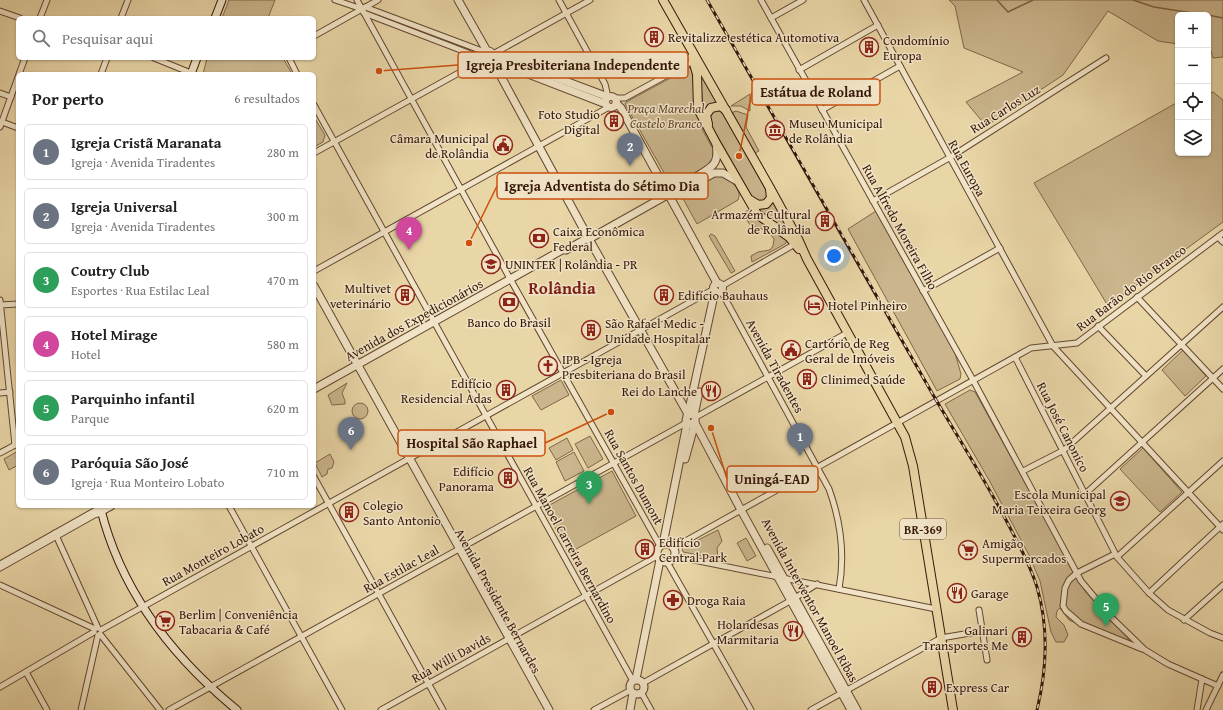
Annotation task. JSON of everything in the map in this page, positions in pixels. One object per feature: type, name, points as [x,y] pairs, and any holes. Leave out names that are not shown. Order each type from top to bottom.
[{"type":"main road","name":"BR-369","points":[[663,0],[770,188],[799,241],[804,255],[898,423],[911,456],[953,710]]},
{"type":"main road","name":"BR-369","points":[[684,38],[697,74],[698,109],[737,181],[757,214],[784,233],[804,255]]},
{"type":"main road","points":[[712,134],[706,119],[707,113],[711,108],[717,106],[726,110]]},
{"type":"main road","points":[[748,198],[756,205],[766,204],[770,198],[770,188]]},
{"type":"street","points":[[41,16],[47,0]]},
{"type":"street","points":[[122,16],[128,0]]},
{"type":"street","points":[[215,15],[218,0]]},
{"type":"street","points":[[215,15],[222,0]]},
{"type":"street","points":[[335,0],[488,55],[611,102]]},
{"type":"street","name":"Rua Santos Dumont","points":[[357,0],[364,10],[511,281],[613,463],[666,545]]},
{"type":"street","points":[[316,35],[364,10],[378,0]]},
{"type":"street","name":"Avenida Interventor Manoel Ribas","points":[[458,0],[540,147],[588,238],[641,329],[844,692],[857,710]]},
{"type":"street","name":"Avenida Tiradentes","points":[[559,0],[605,84],[611,102],[621,108],[669,194],[718,289],[829,489],[840,527],[842,554],[839,589]]},
{"type":"street","points":[[316,152],[488,55],[590,0]]},
{"type":"street","name":"Rua Alfredo Moreira Filho","points":[[761,0],[973,380],[1077,573],[1089,591],[1112,618],[1145,650]]},
{"type":"street","points":[[771,18],[803,0]]},
{"type":"street","name":"Rua Europa","points":[[864,0],[1053,346],[1188,493],[1222,527]]},
{"type":"street","points":[[0,11],[16,17]]},
{"type":"street","points":[[799,70],[878,25]]},
{"type":"street","name":"Rua Carlos Luz","points":[[873,201],[949,158],[1106,58]]},
{"type":"street","points":[[20,72],[24,60]]},
{"type":"street","points":[[102,72],[106,60]]},
{"type":"street","points":[[159,60],[190,72]]},
{"type":"street","points":[[193,72],[196,60]]},
{"type":"street","points":[[194,72],[200,60]]},
{"type":"street","points":[[290,60],[297,72]]},
{"type":"street","points":[[316,270],[540,147],[611,102],[625,98],[693,61]]},
{"type":"street","points":[[822,110],[900,66]]},
{"type":"street","points":[[16,83],[1,125],[16,128]]},
{"type":"street","points":[[0,93],[11,97]]},
{"type":"street","name":"Rua Manoel Carreira Bernardino","points":[[316,109],[586,596],[638,680]]},
{"type":"street","name":"Avenida dos Expedicionários","points":[[316,391],[511,281],[562,250],[566,250],[669,194],[709,169],[715,162],[717,153],[716,143]]},
{"type":"street","name":"Avenida dos Expedicionários","points":[[669,194],[714,173],[723,173],[737,181]]},
{"type":"street","name":"Rua Barão do Rio Branco","points":[[898,423],[1031,348],[1077,343],[1223,233]]},
{"type":"street","points":[[1218,237],[1223,242]]},
{"type":"street","name":"Rua Monteiro Lobato","points":[[0,687],[641,329],[718,289],[795,244]]},
{"type":"street","points":[[924,292],[1000,248]]},
{"type":"street","points":[[674,556],[666,545],[718,289]]},
{"type":"street","points":[[316,290],[356,368]]},
{"type":"street","points":[[1137,297],[1223,389]]},
{"type":"street","points":[[316,298],[334,326]]},
{"type":"street","points":[[0,300],[16,437]]},
{"type":"street","points":[[0,305],[16,304]]},
{"type":"street","points":[[1023,472],[1064,450],[1223,307]]},
{"type":"street","points":[[1098,326],[1146,376]]},
{"type":"street","name":"Rua Estilac Leal","points":[[169,710],[847,333]]},
{"type":"street","name":"Rua José Canonico","points":[[1015,357],[1064,450],[1116,556],[1149,593],[1168,610],[1184,620],[1223,638]]},
{"type":"street","name":"Avenida Presidente Bernardes","points":[[356,368],[507,639],[544,710]]},
{"type":"street","points":[[1085,494],[1223,369]]},
{"type":"street","points":[[0,393],[10,392]]},
{"type":"street","points":[[751,710],[714,643],[657,551],[818,467],[898,423]]},
{"type":"street","points":[[0,453],[16,445]]},
{"type":"street","points":[[1218,686],[1168,664],[1145,650],[1081,624],[1066,611],[1063,599],[1064,588],[1069,580],[1077,573],[1116,556],[1223,461]]},
{"type":"street","points":[[316,480],[443,710]]},
{"type":"street","points":[[230,508],[342,710]]},
{"type":"street","points":[[0,568],[99,509],[120,571],[140,608],[162,640],[207,689],[231,710]]},
{"type":"street","points":[[1149,593],[1222,527]]},
{"type":"street","points":[[0,564],[56,534]]},
{"type":"street","points":[[56,534],[97,632],[160,710]]},
{"type":"street","points":[[662,560],[674,556],[936,609]]},
{"type":"street","points":[[634,710],[638,680],[662,560]]},
{"type":"street","name":"Rua Willi Davids","points":[[381,710],[586,596],[662,560]]},
{"type":"street","points":[[638,680],[714,643],[817,584]]},
{"type":"street","points":[[0,585],[97,632]]},
{"type":"street","points":[[1184,620],[1223,585]]},
{"type":"street","points":[[979,610],[987,660]]},
{"type":"street","points":[[81,710],[97,632]]},
{"type":"street","points":[[811,710],[941,638],[982,632]]},
{"type":"street","name":"Avenida Presidente Bernardes","points":[[507,639],[549,710]]},
{"type":"street","points":[[26,672],[46,710]]},
{"type":"street","points":[[1206,710],[1223,674]]},
{"type":"street","points":[[1197,710],[1202,679]]},
{"type":"street","points":[[207,689],[237,710]]},
{"type":"street","points":[[594,710],[636,692]]},
{"type":"street","points":[[630,710],[636,692]]},
{"type":"street","points":[[636,692],[650,710]]},
{"type":"street","name":"Avenida Interventor Manoel Ribas","points":[[844,692],[851,710]]},
{"type":"green space","points":[[229,0],[275,0],[269,16],[223,16]]},
{"type":"green space","points":[[949,0],[1223,0],[1223,57],[1213,58],[1211,52],[1211,12],[1175,12],[1175,44],[1158,41],[1108,11],[1063,75],[986,126],[966,102],[1023,72],[964,48],[955,6]]},
{"type":"green space","points":[[206,60],[284,60],[291,72],[204,72]]},
{"type":"green space","name":"Praça Marechal Castelo Branco","points":[[691,67],[702,129],[713,149],[713,158],[707,166],[671,185],[625,104],[626,102]]},
{"type":"green space","points":[[700,70],[717,103],[709,105],[703,113]]},
{"type":"green space","points":[[1213,92],[1223,100],[1223,222],[1108,306],[1034,183],[1175,104],[1175,156],[1211,156],[1211,93]]},
{"type":"green space","points":[[750,94],[750,111],[741,106],[731,106]]},
{"type":"green space","points":[[715,110],[721,111],[767,192],[768,197],[764,201],[754,200],[709,121],[710,114]]},
{"type":"green space","points":[[736,111],[748,115],[746,127],[759,151],[755,153],[733,114],[733,112]]},
{"type":"green space","points":[[316,120],[325,135],[323,142],[316,146]]},
{"type":"green space","points":[[721,175],[735,185],[739,192],[738,200],[697,224],[681,195],[713,177]]},
{"type":"green space","points":[[773,200],[791,234],[768,219],[758,210],[767,208]]},
{"type":"green space","points":[[746,211],[750,211],[756,219],[787,241],[785,244],[752,262],[751,256],[758,252],[770,250],[773,246],[774,239],[768,231],[750,225],[744,215]]},
{"type":"green space","points":[[876,211],[955,353],[961,374],[960,379],[937,391],[848,229]]},
{"type":"green space","points":[[711,234],[715,236],[735,271],[731,273],[709,236]]},
{"type":"green space","points":[[1183,350],[1206,376],[1185,396],[1162,370]]},
{"type":"green space","points":[[561,380],[569,395],[541,410],[532,396]]},
{"type":"green space","points":[[347,383],[342,393],[345,404],[332,405],[328,395]]},
{"type":"green space","points":[[970,390],[975,392],[1085,591],[1131,642],[1101,634],[1069,620],[1060,608],[1057,611],[1056,617],[1064,625],[1068,635],[1064,642],[1056,642],[1051,632],[1040,581],[1029,555],[989,480],[945,404]]},
{"type":"green space","points":[[357,403],[363,403],[368,408],[366,417],[363,419],[357,419],[352,414],[352,408]]},
{"type":"green space","points":[[590,436],[603,459],[588,468],[575,444]]},
{"type":"green space","points":[[567,438],[573,450],[556,460],[549,448]]},
{"type":"green space","points":[[1143,448],[1182,492],[1160,512],[1120,469]]},
{"type":"green space","points":[[16,452],[16,466],[9,470],[4,459]]},
{"type":"green space","points":[[574,452],[584,471],[565,481],[556,462]]},
{"type":"green space","points":[[330,454],[334,462],[332,468],[328,469],[327,474],[322,477],[316,462]]},
{"type":"green space","points":[[612,471],[636,516],[569,553],[545,509],[546,507]]},
{"type":"green space","points":[[718,530],[722,541],[717,548],[718,559],[683,552],[682,548]]},
{"type":"green space","points":[[746,538],[756,556],[747,561],[737,543]]},
{"type":"waterway","points":[[997,0],[1008,12],[1033,0]]},
{"type":"waterway","points":[[1133,0],[1154,7],[1186,12]]},
{"type":"waterway","points":[[1211,16],[1223,18]]},
{"type":"railway","points":[[707,0],[932,393],[989,489],[1027,562],[1034,578],[1041,602],[1045,633],[1045,664],[1037,710]]},
{"type":"place","name":"Revitalizze estética Automotiva","points":[[654,37]]},
{"type":"place","name":"Condomínio Europa","points":[[869,47]]},
{"type":"place","name":"Igreja Presbiteriana Independente","points":[[379,71]]},
{"type":"place","name":"Foto Studio Digital","points":[[614,121]]},
{"type":"place","name":"Museu Municipal de Rolândia","points":[[775,130]]},
{"type":"place","name":"Câmara Municipal de Rolândia","points":[[503,145]]},
{"type":"place","name":"Estátua de Roland","points":[[739,156]]},
{"type":"place","name":"Igreja Universal","points":[[630,166]]},
{"type":"place","name":"Armazém Cultural de Rolândia","points":[[825,221]]},
{"type":"place","name":"Caixa Econômica Federal","points":[[539,238]]},
{"type":"place","name":"Igreja Adventista do Sétimo Dia","points":[[469,243]]},
{"type":"place","name":"Hotel Mirage","points":[[409,250]]},
{"type":"place","name":"UNINTER | Rolândia - PR","points":[[491,264]]},
{"type":"place","name":"Multivet veterinário","points":[[405,295]]},
{"type":"place","name":"Edifício Bauhaus","points":[[664,295]]},
{"type":"place","name":"Banco do Brasil","points":[[509,302]]},
{"type":"place","name":"Hotel Pinheiro","points":[[814,305]]},
{"type":"place","name":"São Rafael Medic - Unidade Hospitalar","points":[[591,330]]},
{"type":"place","name":"Cartório de Reg Geral de Imóveis","points":[[791,350]]},
{"type":"place","name":"IPB - Igreja Presbiteriana do Brasil","points":[[548,366]]},
{"type":"place","name":"Clinimed Saúde","points":[[807,379]]},
{"type":"place","name":"Edifício Residencial Adas","points":[[506,390]]},
{"type":"place","name":"Rei do Lanche","points":[[711,391]]},
{"type":"place","name":"Hospital São Raphael","points":[[611,412]]},
{"type":"place","name":"Uningá-EAD","points":[[711,428]]},
{"type":"place","name":"Paróquia São José","points":[[351,450]]},
{"type":"place","name":"Igreja Cristã Maranata","points":[[800,456]]},
{"type":"place","name":"Edifício Panorama","points":[[508,478]]},
{"type":"place","name":"Escola Municipal Maria Teixeira Georg","points":[[1120,501]]},
{"type":"place","name":"Coutry Club","points":[[589,504]]},
{"type":"place","name":"Colegio Santo Antonio","points":[[349,512]]},
{"type":"place","name":"Edifício Central Park","points":[[645,549]]},
{"type":"place","name":"Amigão Supermercados","points":[[968,550]]},
{"type":"place","name":"Garage","points":[[957,593]]},
{"type":"place","name":"Droga Raia","points":[[673,600]]},
{"type":"place","name":"Berlim | Conveniência Tabacaria & Café","points":[[165,621]]},
{"type":"place","name":"Parquinho infantil","points":[[1106,626]]},
{"type":"place","name":"Holandesas Marmitaria","points":[[793,631]]},
{"type":"place","name":"Galinari Transportes Me","points":[[1022,637]]},
{"type":"place","name":"Express Car","points":[[932,687]]},
{"type":"district","name":"Rolândia","points":[[562,287]]}]
